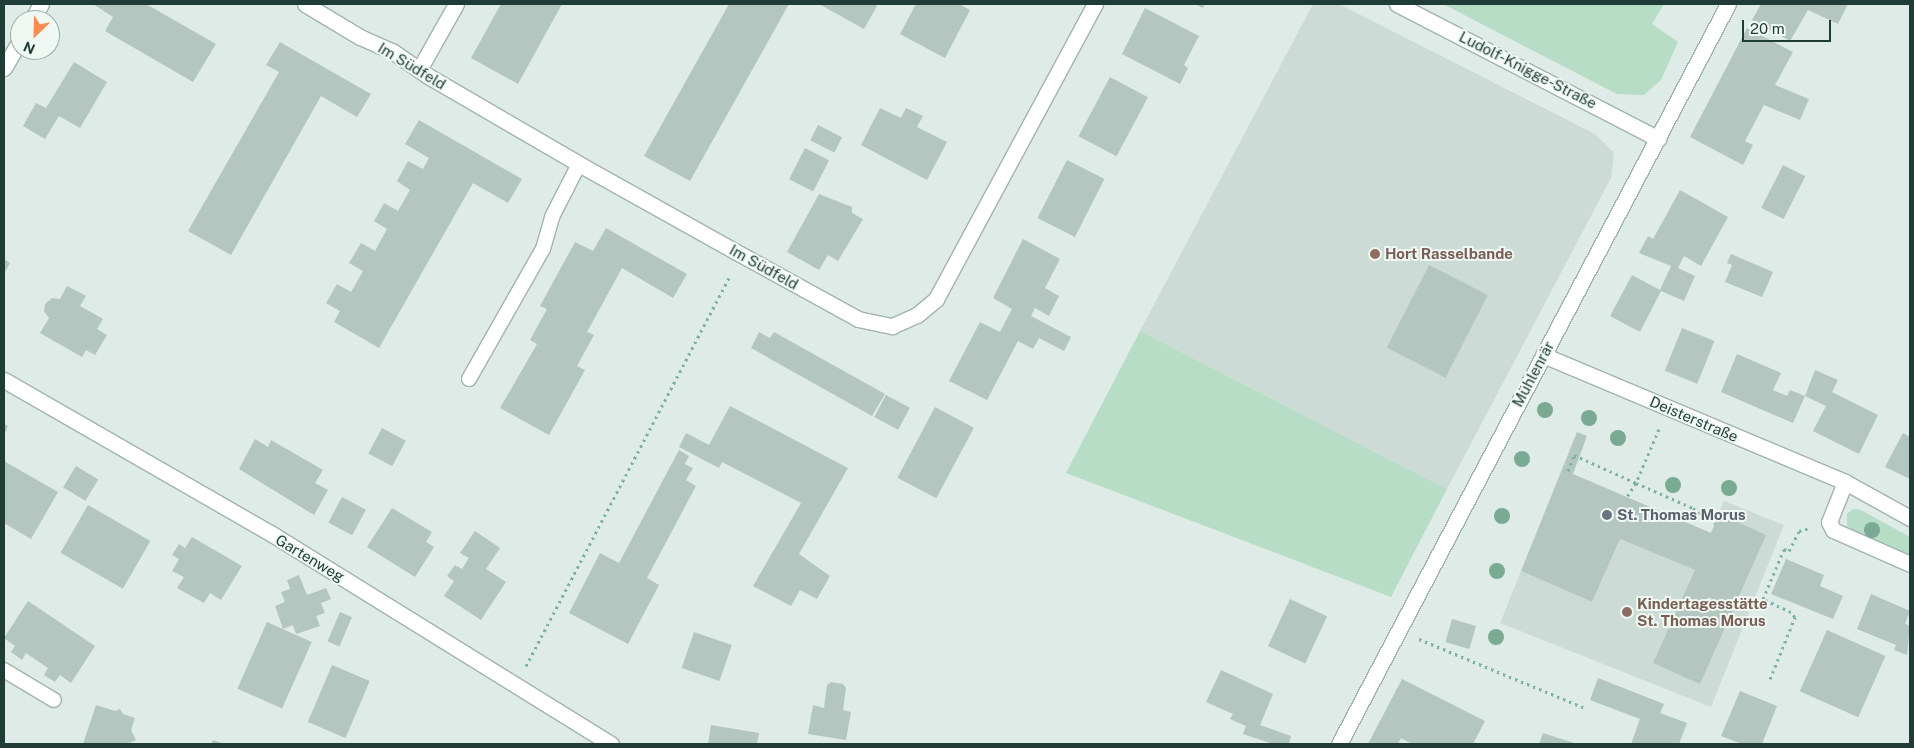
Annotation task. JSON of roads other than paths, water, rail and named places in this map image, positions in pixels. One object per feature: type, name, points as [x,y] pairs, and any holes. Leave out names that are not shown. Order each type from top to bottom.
[{"type":"street","name":"Im Südfeld","points":[[305,4],[420,68],[428,76],[579,164],[858,319],[892,326],[918,315],[936,299],[1095,4]]},
{"type":"street","points":[[420,68],[456,4]]},
{"type":"street","name":"Ludolf-Knigge-Straße","points":[[1397,4],[1658,139]]},
{"type":"street","name":"Mühlenrär","points":[[1340,744],[1728,4]]},
{"type":"street","name":"Deisterstraße","points":[[1543,355],[1845,482],[1910,518]]},
{"type":"street","name":"Gartenweg","points":[[4,380],[272,534],[611,744]]},
{"type":"street","points":[[1845,482],[1829,522],[1842,536],[1910,564]]},
{"type":"lane","points":[[469,379],[544,249],[552,217],[579,164]]},
{"type":"lane","points":[[4,670],[54,700]]},
{"type":"place","name":"Hort Rasselbande","points":[[1375,254]]},
{"type":"place","name":"St. Thomas Morus","points":[[1607,515]]},
{"type":"place","name":"Kindertagesstätte St. Thomas Morus","points":[[1627,612]]}]
